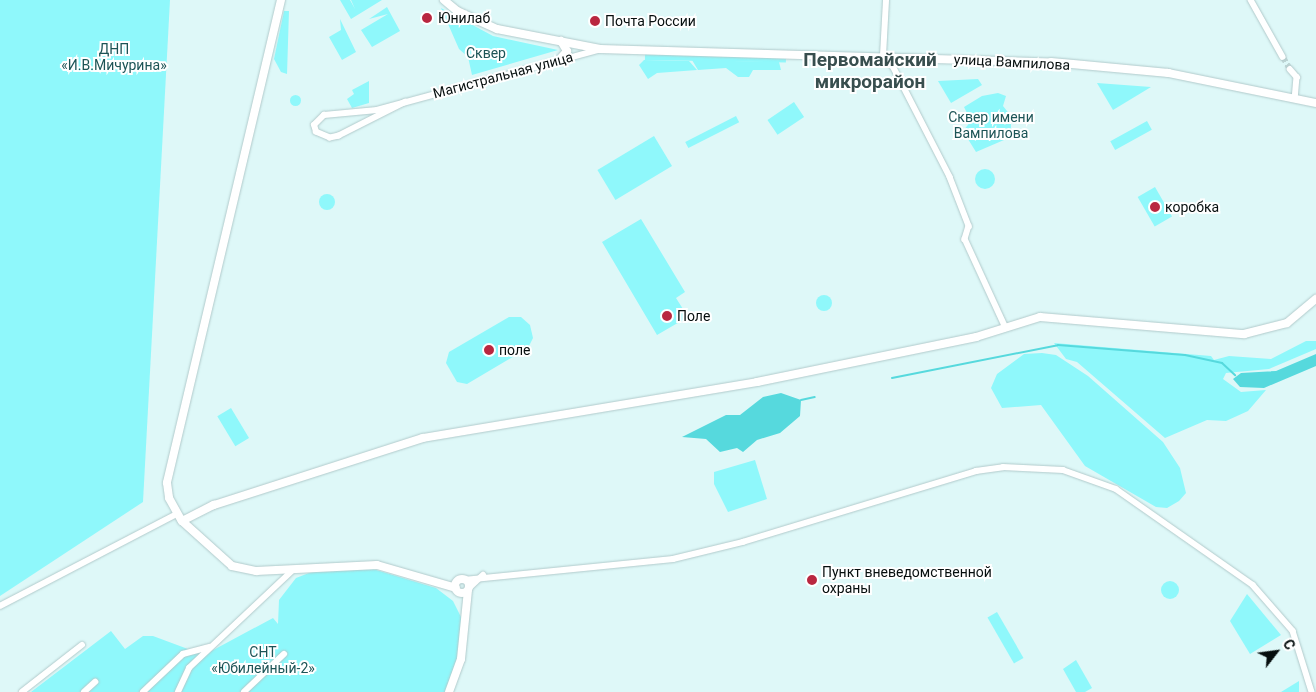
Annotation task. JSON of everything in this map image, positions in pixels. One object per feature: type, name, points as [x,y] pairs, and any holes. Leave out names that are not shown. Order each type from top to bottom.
[{"type":"street","points":[[280,0],[167,483],[182,521],[232,566],[256,572],[377,565],[438,582],[459,585],[468,589]]},
{"type":"street","name":"улица Вампилова","points":[[444,0],[485,25],[600,49],[1051,62],[1168,73],[1316,103]]},
{"type":"street","points":[[883,56],[886,0]]},
{"type":"street","points":[[1251,0],[1283,57]]},
{"type":"street","points":[[559,60],[567,51],[561,41]]},
{"type":"street","name":"Магистральная улица","points":[[406,102],[339,136],[330,138],[316,132],[314,125],[324,115],[406,102],[600,49]]},
{"type":"street","points":[[892,56],[893,66],[950,177],[969,226],[965,239],[1006,328]]},
{"type":"street","points":[[1290,68],[1298,76],[1295,98]]},
{"type":"street","points":[[182,521],[214,505],[423,438],[757,382],[1054,317],[1244,334],[1287,322],[1316,300]]},
{"type":"street","points":[[459,585],[483,575],[672,559],[743,542],[976,471],[1003,467],[1062,470],[1116,489],[1253,585],[1293,631],[1312,692]]},
{"type":"street","points":[[0,606],[178,514]]},
{"type":"street","points":[[178,692],[189,668],[292,571]]},
{"type":"street","points":[[464,603],[468,589],[483,575]]},
{"type":"street","points":[[459,585],[468,589]]},
{"type":"street","points":[[449,692],[464,642],[464,603],[459,585]]},
{"type":"street","points":[[22,692],[82,645]]},
{"type":"street","points":[[143,692],[183,654],[210,647]]},
{"type":"street","points":[[244,692],[284,654]]},
{"type":"street","points":[[84,692],[95,682]]},
{"type":"green space","name":"ДНП «И.В.Мичурина»","points":[[0,0],[170,0],[143,502],[0,596]]},
{"type":"green space","points":[[340,0],[350,0],[355,9],[351,0],[382,0],[351,19]]},
{"type":"green space","points":[[387,7],[400,31],[372,47],[361,30],[388,14],[369,19]]},
{"type":"green space","name":"Сквер","points":[[441,8],[493,36],[558,50],[472,75],[468,57],[459,49]]},
{"type":"green space","points":[[284,11],[289,11],[287,74],[281,72],[274,59]]},
{"type":"green space","points":[[340,19],[356,52],[342,60],[329,37],[341,30]]},
{"type":"green space","points":[[645,54],[786,56],[786,62],[645,60]]},
{"type":"green space","points":[[644,60],[689,61],[697,70],[657,73],[648,79],[639,65]]},
{"type":"green space","points":[[692,60],[779,62],[781,70],[753,70],[749,77],[738,77],[726,68],[698,70]]},
{"type":"green space","points":[[978,79],[982,85],[951,103],[938,81]]},
{"type":"green space","points":[[369,81],[369,103],[352,108],[347,99],[354,94],[352,90]]},
{"type":"green space","points":[[1097,83],[1151,87],[1113,110]]},
{"type":"green space","name":"Сквер имени Вампилова","points":[[998,93],[1006,96],[1003,106],[1011,116],[1011,137],[976,152],[963,131],[971,121],[964,107],[982,96]]},
{"type":"green space","points":[[293,95],[297,95],[300,100],[299,104],[293,105],[290,102],[290,98]]},
{"type":"green space","points":[[794,102],[804,117],[778,135],[767,120]]},
{"type":"green space","points":[[736,116],[739,122],[688,148],[685,142]]},
{"type":"green space","points":[[1147,121],[1152,130],[1115,150],[1110,141]]},
{"type":"green space","points":[[654,136],[672,166],[615,200],[597,170]]},
{"type":"green space","points":[[981,169],[989,169],[995,175],[995,183],[989,189],[981,189],[975,183],[975,175]]},
{"type":"green space","name":"коробка","points":[[1155,187],[1172,216],[1155,226],[1138,197]]},
{"type":"green space","points":[[327,194],[335,202],[327,210],[319,202]]},
{"type":"green space","points":[[641,219],[685,292],[676,298],[688,317],[657,335],[602,242]]},
{"type":"green space","points":[[821,295],[827,295],[832,300],[830,309],[821,311],[816,306],[816,300]]},
{"type":"green space","name":"поле","points":[[509,317],[521,317],[530,325],[533,338],[528,348],[467,384],[457,382],[446,363],[449,352]]},
{"type":"green space","points":[[1306,341],[1316,341],[1316,349],[1269,369],[1226,373],[1223,379],[1241,392],[1266,390],[1248,411],[1226,421],[1207,420],[1165,438],[1077,362],[1066,359],[1054,343],[1211,356],[1214,360],[1229,356],[1271,359]]},
{"type":"green space","points":[[1042,353],[1056,355],[1088,376],[1163,442],[1180,468],[1186,493],[1179,501],[1167,508],[1156,507],[1085,466],[1041,405],[1002,408],[991,388],[997,374],[1024,354]]},
{"type":"green space","points":[[231,408],[249,438],[235,446],[217,416]]},
{"type":"green space","points":[[755,460],[767,499],[728,512],[714,484],[714,472]]},
{"type":"green space","name":"СНТ «Юбилейный-2»","points":[[363,566],[436,588],[453,601],[461,617],[461,647],[446,692],[31,692],[111,631],[125,649],[143,636],[153,636],[204,655],[273,618],[278,624],[279,600],[296,578],[322,568]]},
{"type":"green space","points":[[1170,581],[1176,584],[1179,590],[1176,596],[1170,599],[1164,596],[1161,590],[1164,584]]},
{"type":"green space","points":[[1247,594],[1281,635],[1250,654],[1230,621]]},
{"type":"green space","points":[[997,612],[1023,658],[1014,663],[987,618]]},
{"type":"green space","points":[[1076,660],[1092,688],[1085,692],[1076,692],[1063,669]]},
{"type":"green space","points":[[1299,681],[1299,692],[1281,692]]},
{"type":"shaded area","points":[[1316,354],[1316,366],[1264,388],[1240,387],[1233,379],[1241,373],[1276,371]]},
{"type":"shaded area","points":[[781,393],[801,400],[800,416],[780,433],[757,440],[743,452],[737,448],[720,452],[706,439],[682,437],[726,415],[740,415],[763,397]]},
{"type":"waterway","points":[[892,378],[1058,345],[1185,355],[1222,363],[1235,375]]},
{"type":"waterway","points":[[801,400],[815,397]]},
{"type":"tunnel","points":[[1283,57],[1290,69]]},
{"type":"place","name":"Юнилаб","points":[[427,18]]},
{"type":"place","name":"Почта России","points":[[595,21]]},
{"type":"place","name":"коробка","points":[[1155,207]]},
{"type":"place","name":"Поле","points":[[667,316]]},
{"type":"place","name":"поле","points":[[489,350]]},
{"type":"place","name":"Пункт вневедомственной охраны","points":[[812,580]]},
{"type":"district","name":"Первомайский микрорайон","points":[[870,71]]}]
